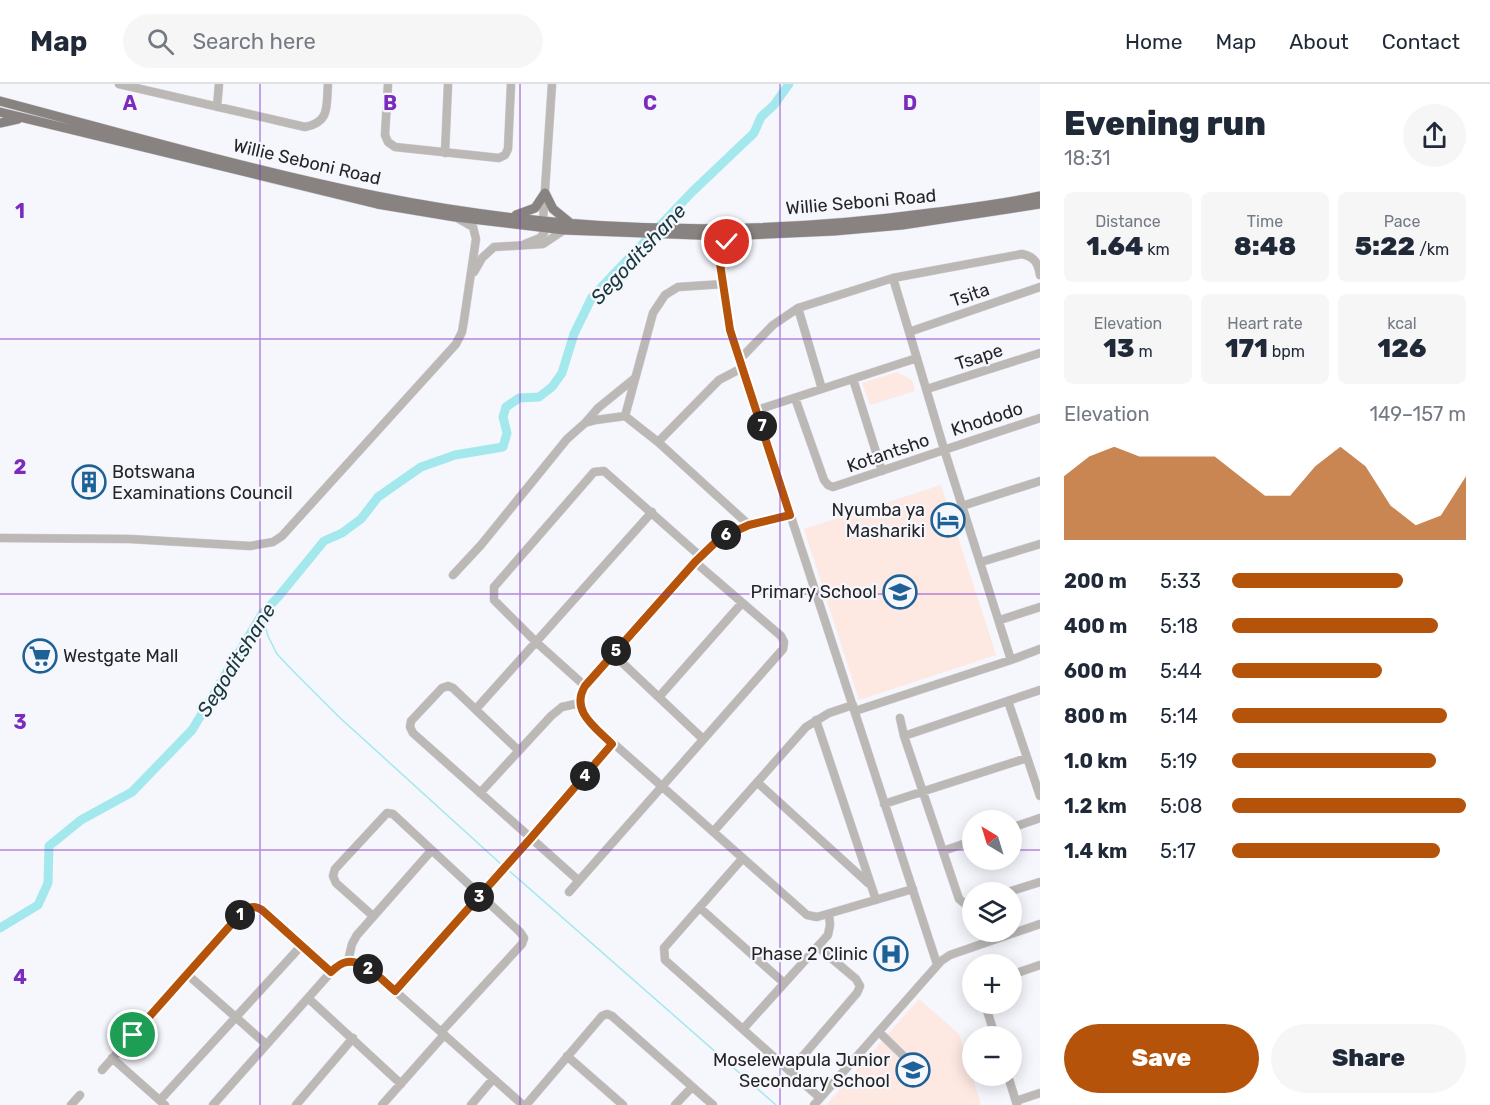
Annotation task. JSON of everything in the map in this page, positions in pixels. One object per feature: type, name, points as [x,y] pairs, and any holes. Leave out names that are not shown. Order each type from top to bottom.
[{"type":"main road","points":[[0,96],[12,104]]},
{"type":"main road","name":"Willie Seboni Road","points":[[0,101],[241,165],[354,191],[544,224]]},
{"type":"main road","name":"Willie Seboni Road","points":[[0,112],[377,204],[455,218],[613,230],[684,232],[834,224],[1039,202]]},
{"type":"main road","points":[[0,123],[26,118]]},
{"type":"main road","points":[[507,217],[536,208],[545,193]]},
{"type":"main road","points":[[545,193],[555,213],[568,227]]},
{"type":"main road","name":"Willie Seboni Road","points":[[684,232],[704,236],[834,231],[902,225],[1039,202]]},
{"type":"street","points":[[119,84],[148,88],[217,107],[305,127],[314,125],[323,118],[327,109],[327,85]]},
{"type":"street","points":[[217,107],[219,84]]},
{"type":"street","points":[[388,84],[385,135],[388,142],[395,147],[499,158],[505,155],[508,148],[511,84]]},
{"type":"street","points":[[445,153],[448,84]]},
{"type":"street","points":[[471,278],[482,258],[494,247],[525,244],[540,238],[544,224],[552,84]]},
{"type":"street","points":[[0,538],[130,539],[250,546],[273,542],[290,529],[456,344],[463,326],[476,239],[475,231],[469,224],[455,218]]},
{"type":"street","points":[[525,244],[533,246],[543,244],[568,227]]},
{"type":"street","points":[[719,257],[727,242],[746,235]]},
{"type":"street","points":[[704,236],[714,243],[719,257],[730,330],[937,964]]},
{"type":"street","points":[[658,442],[719,380],[741,364],[772,326],[798,308],[893,278],[1022,254],[1034,259],[1038,264],[1040,275]]},
{"type":"street","points":[[893,278],[1011,660]]},
{"type":"street","points":[[625,416],[653,313],[664,295],[678,287],[724,284]]},
{"type":"street","name":"Tsita","points":[[909,332],[1040,287]]},
{"type":"street","points":[[798,308],[822,389]]},
{"type":"street","name":"Tsape","points":[[927,389],[1040,353]]},
{"type":"street","points":[[757,410],[917,358]]},
{"type":"street","points":[[453,575],[481,545],[567,439],[598,408],[635,378]]},
{"type":"street","points":[[853,379],[882,471]]},
{"type":"street","name":"Kotantsho","points":[[795,398],[824,480],[833,487],[944,449]]},
{"type":"street","points":[[585,423],[625,416],[658,442],[749,525]]},
{"type":"street","name":"Khododo","points":[[944,449],[1040,418]]},
{"type":"street","points":[[569,892],[783,649],[784,642],[781,636],[742,603],[652,513],[604,471],[594,472],[494,587],[494,600],[585,686]]},
{"type":"street","points":[[962,506],[1040,481]]},
{"type":"street","points":[[476,709],[652,513]]},
{"type":"street","points":[[790,515],[749,525],[720,538],[697,559],[585,686],[581,693],[580,703],[586,719],[612,744],[807,915],[817,918],[913,889]]},
{"type":"street","points":[[981,562],[1040,544]]},
{"type":"street","points":[[659,697],[742,603]]},
{"type":"street","points":[[1000,620],[1040,607]]},
{"type":"street","points":[[713,832],[806,727],[816,720],[1040,649]]},
{"type":"street","points":[[613,654],[703,738]]},
{"type":"street","points":[[518,750],[476,709],[448,686],[442,688],[411,721],[410,727],[413,733],[578,880]]},
{"type":"street","points":[[904,736],[1040,690]]},
{"type":"street","points":[[1008,701],[1040,796]]},
{"type":"street","points":[[480,793],[556,711],[571,703],[580,703]]},
{"type":"street","points":[[900,718],[922,791],[959,899],[962,902]]},
{"type":"street","points":[[816,720],[876,900]]},
{"type":"street","points":[[395,991],[612,744]]},
{"type":"street","points":[[884,804],[1028,758]]},
{"type":"street","points":[[757,782],[870,884]]},
{"type":"street","points":[[373,916],[336,883],[333,876],[334,869],[387,813],[393,814],[524,938],[522,944],[382,1105]]},
{"type":"street","points":[[1022,825],[1040,819]]},
{"type":"street","points":[[944,851],[962,845]]},
{"type":"street","points":[[348,961],[357,934],[431,851]]},
{"type":"street","points":[[742,859],[664,948],[665,960],[820,1098]]},
{"type":"street","points":[[1022,888],[1040,882]]},
{"type":"street","points":[[102,1070],[244,910],[250,907],[256,906],[262,910],[331,972]]},
{"type":"street","points":[[700,908],[784,983]]},
{"type":"street","points":[[743,1029],[828,935],[829,914]]},
{"type":"street","points":[[814,1105],[937,964],[950,955],[1040,924]]},
{"type":"street","points":[[112,1059],[162,1103],[235,1017],[301,946]]},
{"type":"street","points":[[790,1071],[857,993],[860,986],[856,979],[818,947]]},
{"type":"street","points":[[213,1105],[331,972],[348,961],[363,965],[395,991],[524,1105],[602,1016],[607,1014],[713,1105]]},
{"type":"street","points":[[1022,972],[1039,968]]},
{"type":"street","points":[[188,975],[267,1044]]},
{"type":"street","points":[[308,998],[401,1084]]},
{"type":"street","points":[[879,1032],[925,1077]]},
{"type":"street","points":[[296,1105],[353,1038]]},
{"type":"street","points":[[567,1056],[623,1105]]},
{"type":"street","points":[[471,1105],[493,1079]]},
{"type":"street","points":[[675,1105],[692,1086]]},
{"type":"street","points":[[1011,1086],[1017,1103],[1040,1093]]},
{"type":"street","points":[[71,1105],[80,1095]]},
{"type":"shaded area","points":[[897,372],[912,380],[915,391],[870,405],[862,383]]},
{"type":"shaded area","name":"Primary School","points":[[941,485],[996,655],[859,700],[804,529]]},
{"type":"shaded area","name":"Moselewapula Junior Secondary School","points":[[919,999],[959,1034],[962,1044],[962,1086],[975,1086],[981,1105],[826,1105]]},
{"type":"waterway","name":"Segoditshane","points":[[0,928],[38,905],[48,883],[49,846],[81,820],[132,792],[192,730],[262,614],[324,541],[342,533],[361,519],[378,497],[421,467],[455,455],[503,447],[507,433],[503,417],[506,407],[519,398],[539,397],[552,387],[562,373],[574,334],[592,297],[692,192],[754,133],[761,117],[774,105],[789,84]]},
{"type":"waterway","points":[[262,614],[268,636],[277,654],[296,674],[338,716],[502,865]]},
{"type":"waterway","points":[[506,868],[776,1105]]},
{"type":"place","name":"Botswana Examinations Council","points":[[89,482]]},
{"type":"place","name":"Nyumba ya Mashariki","points":[[948,520]]},
{"type":"place","name":"Primary School","points":[[900,592]]},
{"type":"place","name":"Westgate Mall","points":[[40,656]]},
{"type":"place","name":"Phase 2 Clinic","points":[[891,954]]},
{"type":"place","name":"Moselewapula Junior Secondary School","points":[[913,1070]]},
{"type":"route","points":[[133,1035],[244,910],[250,907],[256,906],[262,910],[331,972],[348,961],[355,962],[363,965],[395,991],[612,744],[586,719],[582,712],[580,698],[585,686],[700,556],[720,538],[749,525],[790,515],[730,330],[719,257],[727,242]]}]
